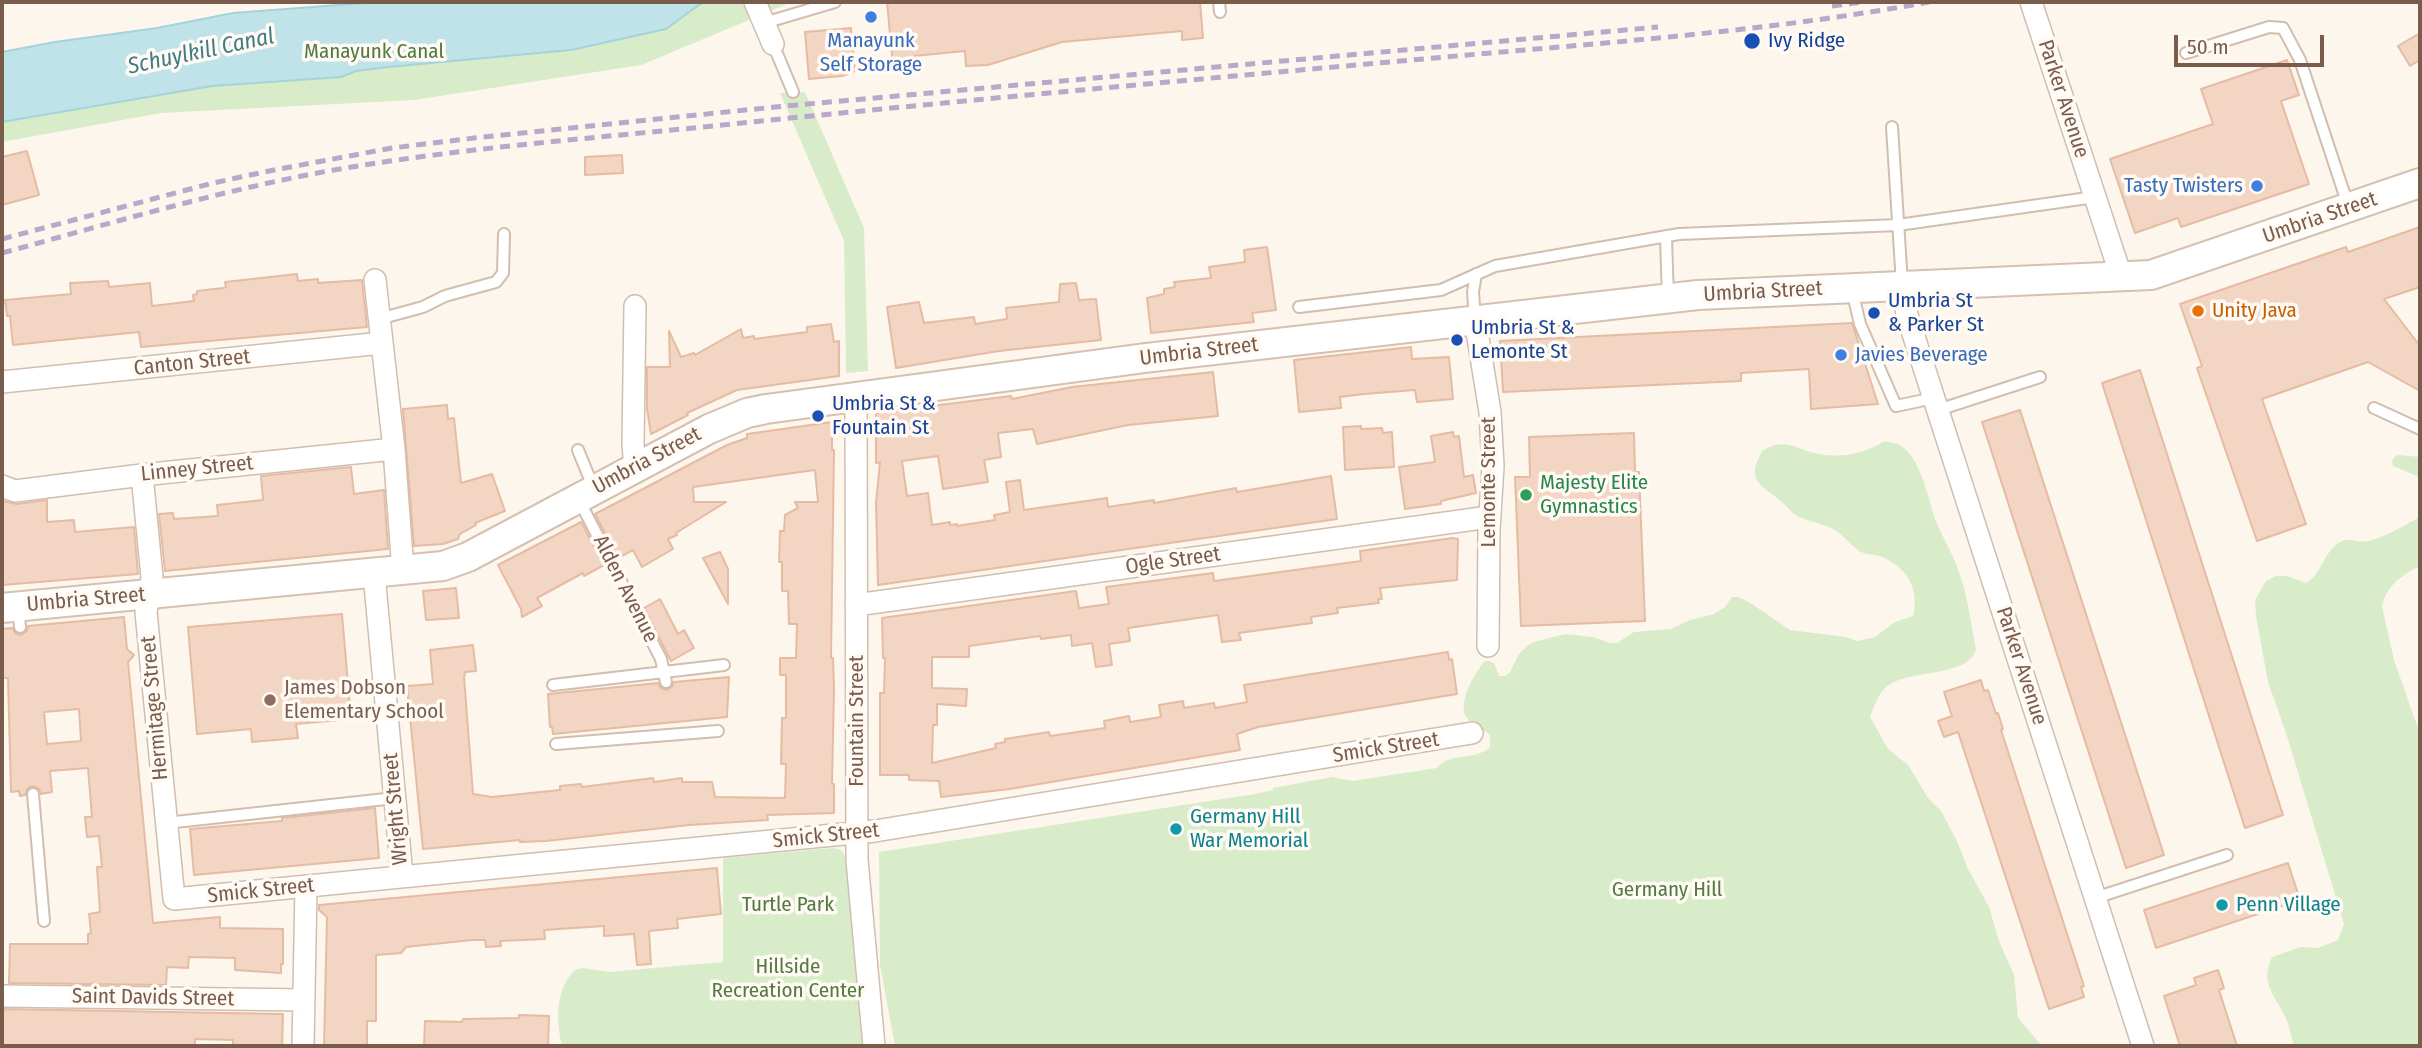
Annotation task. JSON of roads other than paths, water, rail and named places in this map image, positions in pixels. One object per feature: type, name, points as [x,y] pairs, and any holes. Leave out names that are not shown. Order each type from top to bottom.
[{"type":"main road","name":"Umbria Street","points":[[13,614],[149,594],[374,574],[455,562],[709,429],[747,413],[1078,366],[1668,298],[1720,293],[2151,275],[2420,183]]},
{"type":"street","points":[[755,2],[773,44]]},
{"type":"street","name":"Parker Avenue","points":[[2031,2],[2121,276]]},
{"type":"street","points":[[375,280],[394,449],[403,570]]},
{"type":"street","name":"Parker Avenue","points":[[1903,286],[1907,315],[2143,1046]]},
{"type":"street","points":[[635,306],[635,468]]},
{"type":"street","name":"Lemonte Street","points":[[1475,319],[1487,394],[1493,466],[1489,517],[1488,646]]},
{"type":"street","name":"Canton Street","points":[[2,382],[382,343]]},
{"type":"street","name":"Fountain Street","points":[[856,396],[857,860],[874,1046]]},
{"type":"street","name":"Linney Street","points":[[2,486],[15,491],[394,449]]},
{"type":"street","name":"Hermitage Street","points":[[142,475],[152,577],[146,612],[174,899]]},
{"type":"street","name":"Ogle Street","points":[[856,606],[1489,517]]},
{"type":"street","name":"Wright Street","points":[[374,574],[402,876]]},
{"type":"street","name":"Smick Street","points":[[174,899],[857,833],[1472,733]]},
{"type":"street","points":[[303,1046],[306,887]]},
{"type":"street","name":"Saint Davids Street","points":[[2,996],[304,1000]]},
{"type":"lane","points":[[764,23],[835,2]]},
{"type":"lane","points":[[2186,53],[2269,27],[2283,28],[2304,72],[2348,208]]},
{"type":"lane","points":[[773,44],[793,92]]},
{"type":"lane","points":[[1892,127],[1903,286]]},
{"type":"lane","points":[[1299,307],[1441,290],[1476,274],[1510,263],[1691,233],[1898,225],[2095,197]]},
{"type":"lane","points":[[379,319],[496,282],[503,273],[504,234]]},
{"type":"lane","points":[[1666,238],[1668,298]]},
{"type":"lane","points":[[1475,319],[1473,292],[1476,274]]},
{"type":"lane","points":[[1852,287],[1860,324],[1896,406],[1936,404],[2040,377]]},
{"type":"lane","points":[[2374,408],[2420,429]]},
{"type":"lane","name":"Alden Avenue","points":[[578,450],[586,494],[660,660],[665,677]]},
{"type":"lane","points":[[553,685],[665,677],[724,666]]},
{"type":"lane","points":[[669,722],[670,735]]},
{"type":"lane","points":[[556,744],[718,731]]},
{"type":"lane","points":[[33,794],[44,921]]},
{"type":"lane","points":[[166,823],[395,798]]},
{"type":"lane","points":[[2095,898],[2227,855]]},
{"type":"water","name":"Manayunk Canal","points":[[378,2],[703,2],[666,29],[571,50],[388,67],[356,71],[341,77],[212,86],[2,122],[2,52],[157,28],[233,13]]},
{"type":"railway","points":[[1832,6],[1862,2]]},
{"type":"railway","points":[[2,253],[250,187],[334,170],[433,155],[995,98],[1682,36],[1929,2]]},
{"type":"railway","points":[[2,239],[213,183],[392,148],[775,107],[1658,27]]},
{"type":"place","name":"Manayunk Self Storage","points":[[871,17]]},
{"type":"place","name":"Ivy Ridge","points":[[1752,41]]},
{"type":"place","name":"Tasty Twisters","points":[[2257,186]]},
{"type":"place","name":"Unity Java","points":[[2198,311]]},
{"type":"place","name":"Umbria St & Parker St","points":[[1874,313]]},
{"type":"place","name":"Umbria St & Lemonte St","points":[[1457,340]]},
{"type":"place","name":"Javies Beverage","points":[[1841,355]]},
{"type":"place","name":"Umbria St & Fountain St","points":[[818,416]]},
{"type":"place","name":"Majesty Elite Gymnastics","points":[[1526,495]]},
{"type":"place","name":"James Dobson Elementary School","points":[[270,700]]},
{"type":"place","name":"Germany Hill War Memorial","points":[[1176,829]]},
{"type":"place","name":"Penn Village","points":[[2222,905]]},
{"type":"water label","name":"Schuylkill Canal","points":[[201,52]]},
{"type":"park label","name":"Germany Hill","points":[[1667,890]]},
{"type":"park label","name":"Turtle Park","points":[[788,905]]},
{"type":"park label","name":"Hillside Recreation Center","points":[[788,979]]}]
